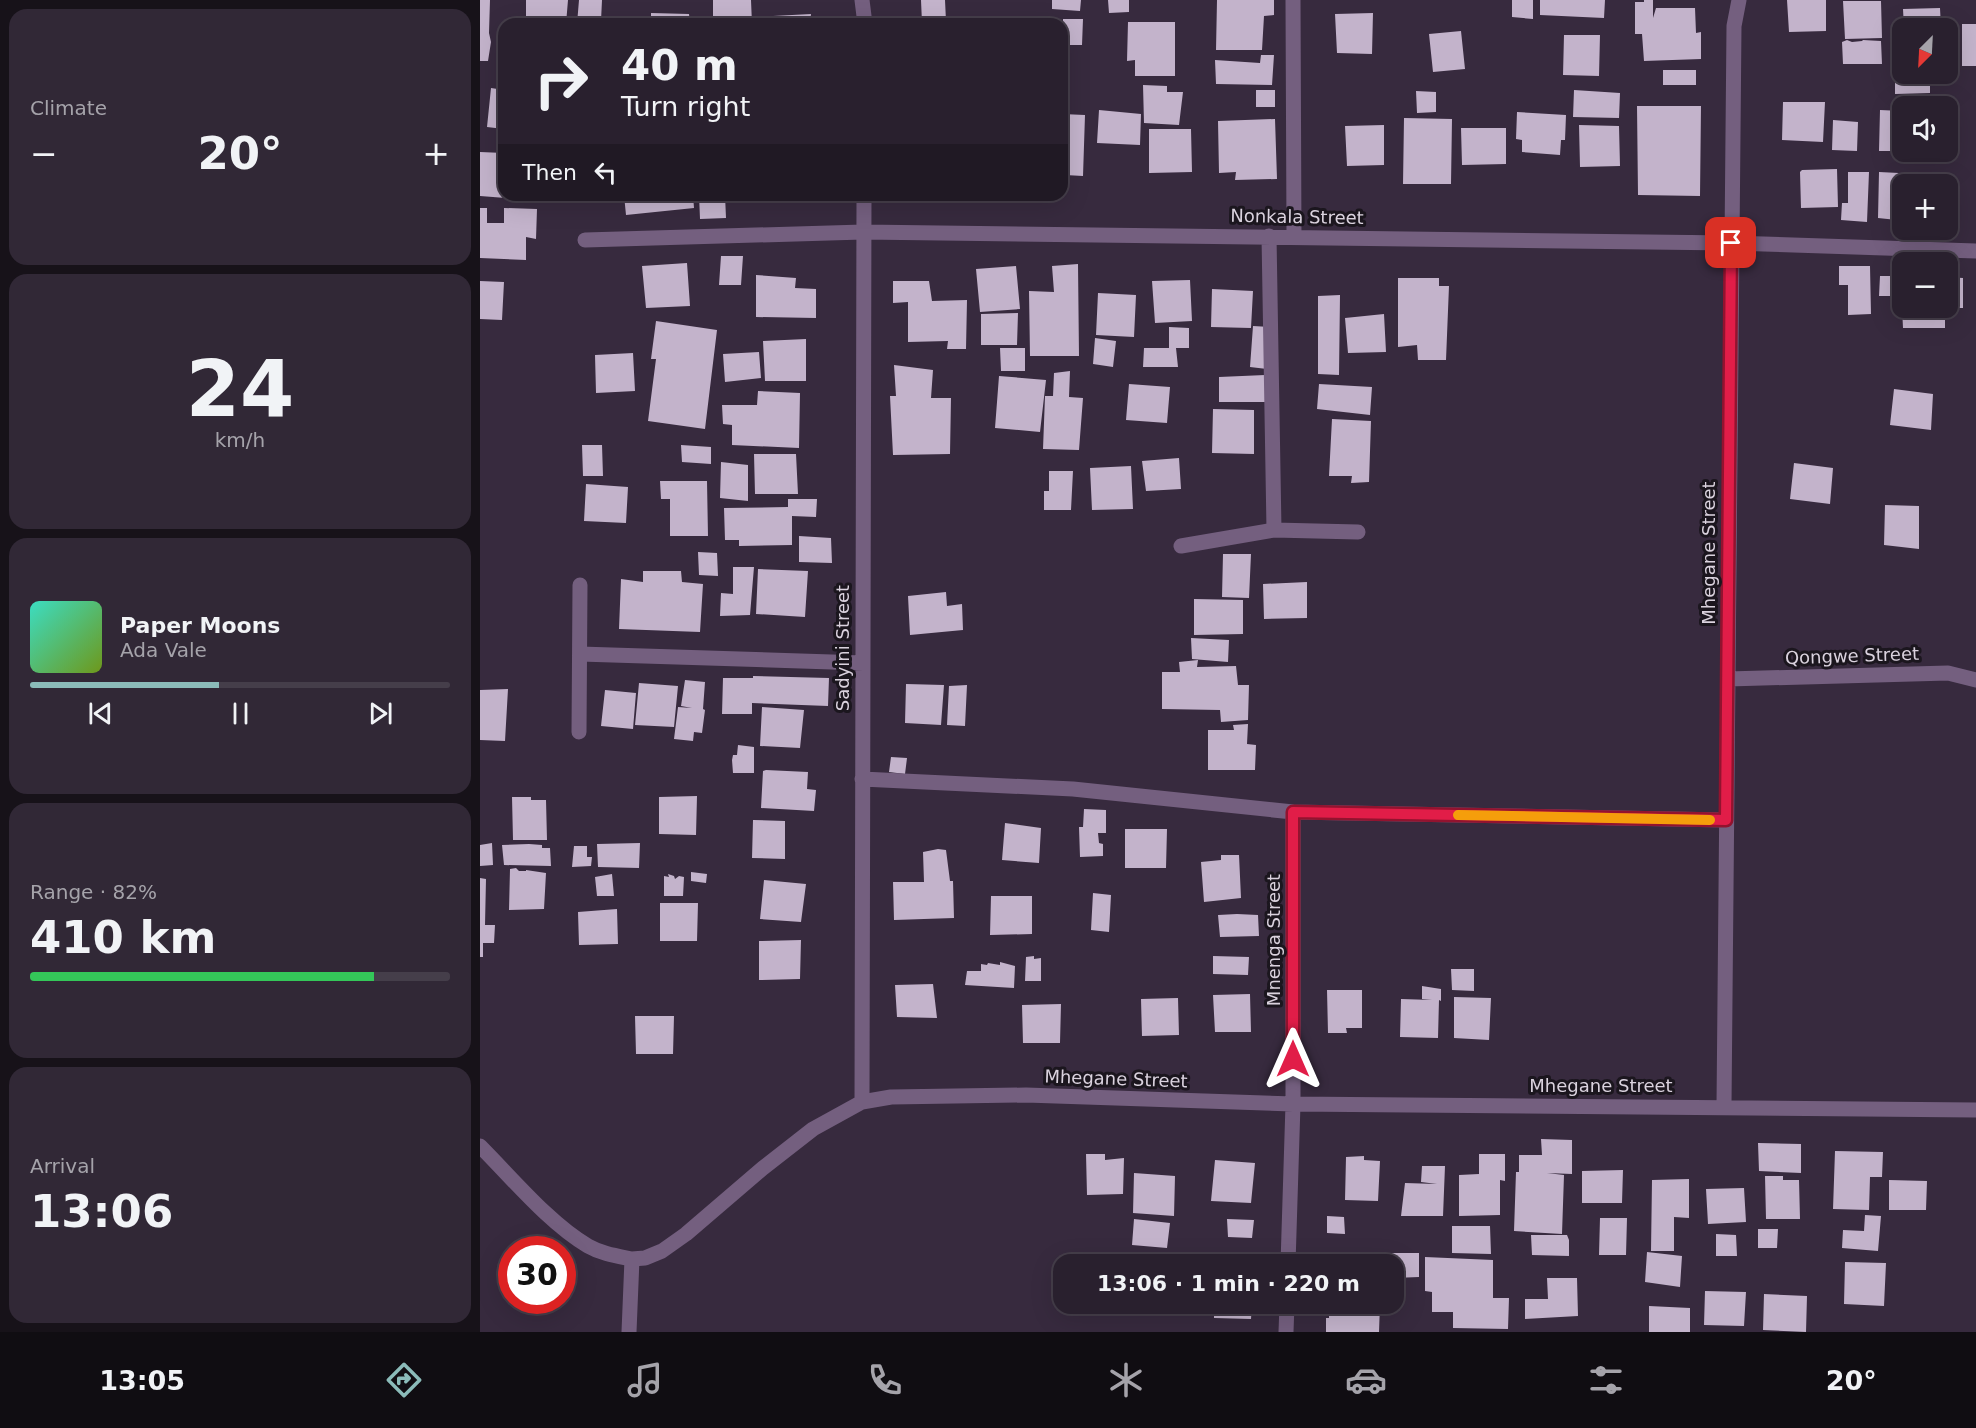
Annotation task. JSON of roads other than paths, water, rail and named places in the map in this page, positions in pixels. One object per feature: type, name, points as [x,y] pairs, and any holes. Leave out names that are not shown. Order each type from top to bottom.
[{"type":"street","points":[[862,0],[864,18]]},
{"type":"street","points":[[1293,0],[1294,236]]},
{"type":"street","name":"Mhegane Street","points":[[1724,1106],[1731,243],[1734,26],[1738,0]]},
{"type":"street","name":"Sadyini Street","points":[[862,1102],[864,201]]},
{"type":"street","name":"Nonkala Street","points":[[585,240],[863,232],[1731,243],[1976,251]]},
{"type":"street","points":[[1269,236],[1274,530]]},
{"type":"street","points":[[1181,546],[1274,530],[1358,532]]},
{"type":"street","points":[[579,732],[580,585]]},
{"type":"street","points":[[580,654],[863,663]]},
{"type":"street","name":"Qongwe Street","points":[[1728,679],[1948,673],[1976,680]]},
{"type":"street","points":[[862,779],[1073,789],[1293,812],[1726,820]]},
{"type":"street","name":"Mnenga Street","points":[[1288,1254],[1293,1104],[1293,812]]},
{"type":"street","name":"Mhegane Street","points":[[632,1259],[645,1258],[662,1251],[686,1234],[762,1168],[813,1129],[862,1102],[891,1097],[1026,1095],[1293,1104],[1976,1110]]},
{"type":"street","points":[[480,1146],[568,1233],[589,1247],[607,1255],[632,1259],[629,1332]]},
{"type":"street","points":[[1286,1332],[1287,1314]]}]
